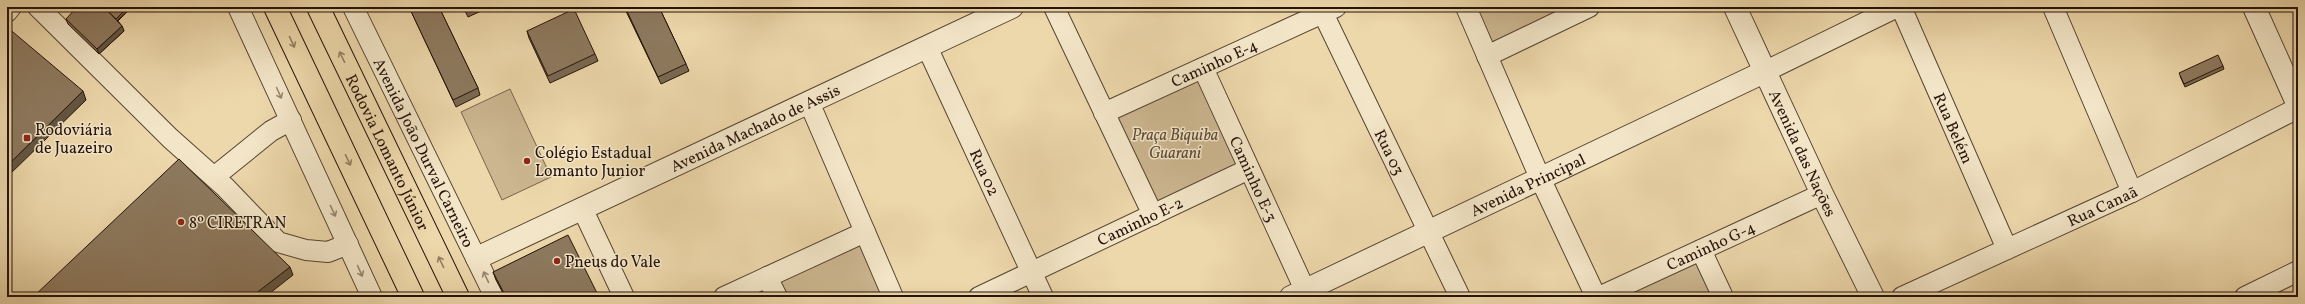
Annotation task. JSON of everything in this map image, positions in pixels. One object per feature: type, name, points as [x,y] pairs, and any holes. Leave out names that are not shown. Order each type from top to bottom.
[{"type":"highway","points":[[275,7],[413,297]]},
{"type":"highway","name":"Rodovia Lomanto Júnior","points":[[318,7],[458,297]]},
{"type":"street","points":[[7,12],[11,7]]},
{"type":"street","points":[[38,7],[170,138],[214,177],[278,242],[306,250],[328,252],[348,244]]},
{"type":"street","points":[[238,7],[372,297]]},
{"type":"street","name":"Avenida João Durval Carneiro","points":[[353,7],[495,297]]},
{"type":"street","name":"Avenida Machado de Assis","points":[[477,258],[1012,7]]},
{"type":"street","points":[[1054,7],[1153,216]]},
{"type":"street","points":[[1466,7],[1540,178],[1598,297]]},
{"type":"street","name":"Avenida das Nações","points":[[1735,7],[1822,194],[1873,297]]},
{"type":"street","points":[[1764,72],[1898,7]]},
{"type":"street","name":"Rua Belém","points":[[1901,7],[2007,250]]},
{"type":"street","points":[[2053,7],[2132,192]]},
{"type":"street","points":[[2254,7],[2296,97]]},
{"type":"street","points":[[1487,56],[1587,8]]},
{"type":"street","name":"Caminho E-4","points":[[1104,113],[1327,9]]},
{"type":"street","name":"Rua 03","points":[[1327,9],[1460,297]]},
{"type":"street","name":"Rua 02","points":[[926,47],[1043,297]]},
{"type":"street","name":"Caminho E-3","points":[[1203,68],[1249,169],[1298,294]]},
{"type":"street","name":"Avenida Principal","points":[[1298,294],[1429,230],[1764,72]]},
{"type":"street","name":"Rua Canaã","points":[[1902,297],[2132,192],[2296,97]]},
{"type":"street","points":[[809,102],[893,297]]},
{"type":"street","points":[[214,177],[271,131],[291,120]]},
{"type":"street","name":"Caminho E-2","points":[[979,297],[1032,274],[1249,169]]},
{"type":"street","name":"Caminho G-4","points":[[1598,297],[1822,194]]},
{"type":"street","points":[[582,208],[624,297]]},
{"type":"street","points":[[724,297],[865,232]]},
{"type":"street","points":[[1701,250],[1723,297]]},
{"type":"street","points":[[2245,297],[2298,271]]},
{"type":"street","points":[[767,277],[776,297]]},
{"type":"green space","points":[[1472,7],[1580,7],[1491,47]]},
{"type":"green space","name":"Praça Biquiba Guarani","points":[[1199,78],[1241,166],[1152,208],[1110,121]]},
{"type":"green space","points":[[510,89],[551,177],[502,200],[461,112]]},
{"type":"green space","points":[[859,242],[884,297],[783,297],[775,280]]},
{"type":"green space","points":[[1702,261],[1719,297],[1623,297]]},
{"type":"building","points":[[77,7],[104,7],[122,26],[97,49],[66,19]]},
{"type":"building","points":[[104,7],[128,7],[116,19]]},
{"type":"building","points":[[409,7],[439,7],[478,88],[453,100]]},
{"type":"building","points":[[463,7],[472,7],[465,10]]},
{"type":"building","points":[[625,7],[659,7],[686,64],[658,77]]},
{"type":"building","points":[[574,9],[595,54],[548,76],[527,31]]},
{"type":"building","name":"Rodoviária de Juazeiro","points":[[7,27],[83,91],[7,166]]},
{"type":"building","points":[[2218,55],[2223,66],[2184,84],[2179,73]]},
{"type":"building","name":"8º CIRETRAN","points":[[179,159],[290,267],[251,297],[33,297]]},
{"type":"building","name":"Pneus do Vale","points":[[568,235],[599,297],[506,297],[493,272]]},
{"type":"building","points":[[1434,293],[1435,297],[1425,297]]},
{"type":"place","name":"Rodoviária de Juazeiro","points":[[27,138]]},
{"type":"place","name":"Colégio Estadual Lomanto Junior","points":[[527,161]]},
{"type":"place","name":"8º CIRETRAN","points":[[181,222]]},
{"type":"place","name":"Pneus do Vale","points":[[557,261]]}]
